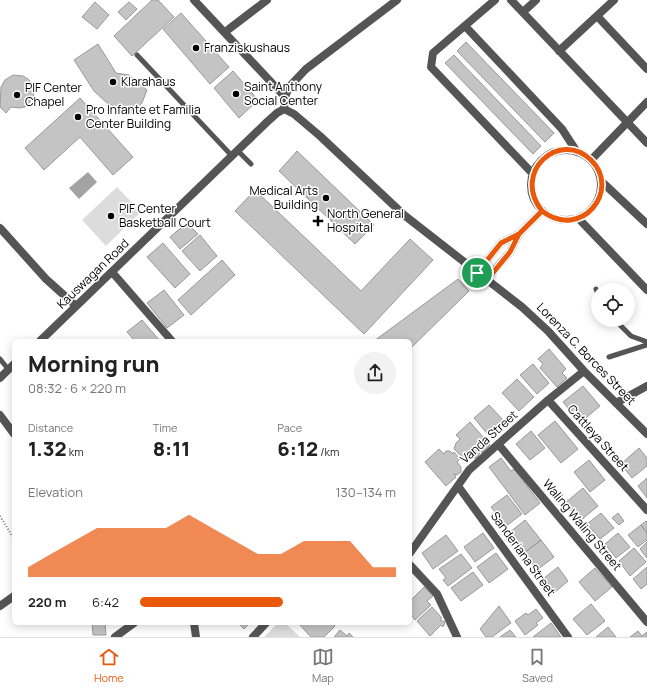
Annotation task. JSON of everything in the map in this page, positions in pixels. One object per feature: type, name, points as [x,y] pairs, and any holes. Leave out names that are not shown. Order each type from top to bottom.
[{"type":"street","points":[[194,0],[285,97]]},
{"type":"street","points":[[230,29],[267,0]]},
{"type":"street","points":[[284,109],[285,97],[289,87],[306,69],[397,0]]},
{"type":"street","points":[[495,0],[433,53],[431,67],[533,174]]},
{"type":"street","points":[[511,0],[647,143]]},
{"type":"street","points":[[523,12],[536,0]]},
{"type":"street","points":[[559,51],[614,0]]},
{"type":"street","points":[[597,16],[647,69]]},
{"type":"street","points":[[465,26],[562,129],[577,152]]},
{"type":"street","points":[[591,160],[647,102]]},
{"type":"street","name":"Kauswagan Road","points":[[42,339],[267,122],[284,109]]},
{"type":"street","name":"Lorenza C. Borces Street","points":[[284,109],[294,114],[320,136],[404,215],[522,307],[548,331],[584,371],[647,434]]},
{"type":"street","points":[[562,150],[577,152],[591,160],[599,173],[601,188],[596,203],[585,215],[571,220],[555,219],[542,211],[531,190],[533,174],[541,161],[554,152],[562,150]]},
{"type":"street","points":[[601,181],[647,224]]},
{"type":"street","points":[[477,273],[501,243],[519,234],[542,211]]},
{"type":"street","points":[[578,218],[647,290]]},
{"type":"street","points":[[0,228],[46,279],[76,306]]},
{"type":"street","points":[[487,280],[510,252],[519,234]]},
{"type":"street","points":[[112,272],[170,339]]},
{"type":"street","points":[[0,378],[11,366]]},
{"type":"street","name":"Vanda Street","points":[[412,549],[469,470],[548,400],[584,371]]},
{"type":"street","points":[[616,403],[647,386]]},
{"type":"street","name":"Cattleya Street","points":[[548,400],[647,510]]},
{"type":"street","points":[[0,415],[12,431]]},
{"type":"street","name":"Waling Waling Street","points":[[498,444],[647,622]]},
{"type":"street","name":"Sanderiana Street","points":[[458,486],[568,637]]},
{"type":"street","points":[[412,568],[437,594],[457,637]]},
{"type":"street","points":[[0,606],[12,597]]},
{"type":"street","points":[[115,637],[131,625]]},
{"type":"street","points":[[194,625],[196,637]]},
{"type":"street","points":[[253,637],[264,625]]},
{"type":"lane","points":[[137,54],[235,153],[251,164]]},
{"type":"lane","points":[[622,327],[631,336],[647,344]]},
{"type":"lane","points":[[609,357],[647,344]]},
{"type":"lane","points":[[0,359],[11,366]]},
{"type":"path","points":[[0,516],[12,536]]},
{"type":"shaded area","points":[[88,172],[97,182],[79,199],[69,188]]},
{"type":"shaded area","name":"PIF Center Basketball Court","points":[[117,187],[141,212],[106,246],[82,220]]},
{"type":"shaded area","points":[[276,625],[287,625],[300,637],[264,637]]},
{"type":"building","points":[[152,0],[158,0],[174,17],[132,56],[114,36]]},
{"type":"building","points":[[95,2],[109,15],[97,29],[82,17]]},
{"type":"building","points":[[129,2],[137,9],[126,20],[118,12]]},
{"type":"building","name":"Franziskushaus","points":[[181,13],[229,67],[210,84],[163,29]]},
{"type":"building","points":[[466,42],[554,133],[545,142],[457,51]]},
{"type":"building","name":"Klarahaus","points":[[98,44],[116,73],[129,75],[147,90],[142,103],[130,114],[107,103],[94,91],[74,60]]},
{"type":"building","points":[[454,55],[541,146],[533,154],[445,63]]},
{"type":"building","name":"Saint Anthony Social Center","points":[[233,71],[258,100],[239,118],[214,88]]},
{"type":"building","name":"PIF Center Chapel","points":[[13,75],[23,76],[32,83],[34,93],[33,99],[25,107],[11,107],[6,113],[0,107],[1,87],[5,80]]},
{"type":"building","name":"Pro Infante et Familia Center Building","points":[[80,98],[133,157],[113,175],[80,137],[44,170],[25,148]]},
{"type":"building","name":"Medical Arts Building","points":[[297,151],[374,225],[355,244],[279,171]]},
{"type":"building","points":[[255,190],[361,291],[410,239],[433,260],[364,334],[235,211]]},
{"type":"building","points":[[189,221],[194,226],[192,228],[198,234],[180,249],[170,237]]},
{"type":"building","points":[[200,235],[217,256],[200,271],[182,251]]},
{"type":"building","points":[[163,243],[190,274],[175,288],[147,257]]},
{"type":"building","points":[[222,260],[235,275],[191,315],[178,300]]},
{"type":"building","points":[[458,279],[469,291],[412,347],[412,339],[377,339]]},
{"type":"building","points":[[164,290],[184,315],[167,328],[147,303]]},
{"type":"building","points":[[142,320],[158,339],[133,339],[127,332]]},
{"type":"building","points":[[549,349],[566,369],[562,373],[567,378],[557,387],[540,368],[543,364],[538,359]]},
{"type":"building","points":[[533,364],[549,383],[537,394],[520,375]]},
{"type":"building","points":[[517,379],[534,397],[519,411],[502,393]]},
{"type":"building","points":[[583,386],[600,406],[580,423],[563,402]]},
{"type":"building","points":[[489,405],[506,423],[490,437],[474,418]]},
{"type":"building","points":[[555,421],[578,449],[561,463],[538,435]]},
{"type":"building","points":[[470,422],[490,445],[482,453],[480,450],[479,455],[476,458],[472,458],[468,454],[463,458],[454,449],[456,443],[460,439],[456,435]]},
{"type":"building","points":[[531,431],[545,448],[530,460],[516,444]]},
{"type":"building","points":[[639,448],[647,458],[647,466],[632,478],[621,464]]},
{"type":"building","points":[[439,449],[444,454],[446,451],[450,451],[453,454],[454,452],[460,459],[457,462],[461,467],[461,472],[457,475],[454,474],[456,477],[446,486],[425,462]]},
{"type":"building","points":[[501,458],[511,471],[514,469],[540,503],[525,515],[489,467]]},
{"type":"building","points":[[589,460],[605,480],[590,492],[574,472]]},
{"type":"building","points":[[647,478],[647,498],[638,486]]},
{"type":"building","points":[[583,488],[598,506],[580,521],[565,503]]},
{"type":"building","points":[[507,495],[522,514],[506,526],[491,507]]},
{"type":"building","points":[[601,513],[614,528],[600,539],[587,524]]},
{"type":"building","points":[[618,513],[624,521],[619,525],[612,518]]},
{"type":"building","points":[[525,520],[541,540],[524,553],[509,533]]},
{"type":"building","points":[[646,521],[647,522],[647,533],[641,525]]},
{"type":"building","points":[[641,525],[647,533],[647,540],[638,547],[628,535]]},
{"type":"building","points":[[483,533],[494,548],[475,562],[464,547]]},
{"type":"building","points":[[618,533],[630,547],[616,558],[605,544]]},
{"type":"building","points":[[446,535],[458,551],[433,569],[422,553]]},
{"type":"building","points":[[541,540],[554,557],[537,570],[524,553]]},
{"type":"building","points":[[647,542],[647,558],[640,549]]},
{"type":"building","points":[[634,548],[646,562],[630,576],[619,561]]},
{"type":"building","points":[[496,553],[508,569],[489,583],[477,567]]},
{"type":"building","points":[[461,554],[472,568],[448,586],[443,580],[446,578],[439,569]]},
{"type":"building","points":[[558,567],[568,581],[555,592],[544,578]]},
{"type":"building","points":[[647,567],[647,584],[641,589],[633,579]]},
{"type":"building","points":[[595,568],[612,587],[595,601],[579,582]]},
{"type":"building","points":[[473,572],[483,585],[461,601],[451,588]]},
{"type":"building","points":[[424,587],[433,596],[427,601],[431,605],[415,620],[412,616],[412,599]]},
{"type":"building","points":[[591,604],[605,621],[587,635],[573,619]]},
{"type":"building","points":[[499,606],[511,623],[492,637],[486,637],[480,629]]},
{"type":"building","points":[[432,607],[442,618],[440,620],[445,622],[443,627],[441,625],[430,636],[417,621]]},
{"type":"building","points":[[536,609],[543,618],[536,623],[538,625],[525,635],[515,621],[526,613],[528,615]]},
{"type":"building","points":[[551,623],[561,637],[533,637]]},
{"type":"building","points":[[92,625],[105,625],[106,635],[93,635]]},
{"type":"building","points":[[240,625],[248,625],[244,629]]},
{"type":"building","points":[[300,625],[335,626],[324,637],[311,637]]},
{"type":"building","points":[[608,627],[616,637],[596,637]]},
{"type":"building","points":[[340,630],[347,636],[349,633],[353,637],[334,637]]},
{"type":"building","points":[[510,630],[516,637],[500,637]]},
{"type":"building","points":[[638,631],[642,636],[647,632],[647,637],[630,637]]},
{"type":"place","name":"Franziskushaus","points":[[196,48]]},
{"type":"place","name":"Klarahaus","points":[[113,82]]},
{"type":"place","name":"Saint Anthony Social Center","points":[[236,94]]},
{"type":"place","name":"PIF Center Chapel","points":[[17,95]]},
{"type":"place","name":"Pro Infante et Familia Center Building","points":[[78,117]]},
{"type":"place","name":"Medical Arts Building","points":[[326,198]]},
{"type":"place","name":"PIF Center Basketball Court","points":[[111,216]]},
{"type":"place","name":"North General Hospital","points":[[318,221]]},
{"type":"route","points":[[477,273],[487,280],[510,252],[519,234],[542,211],[555,219],[571,220],[585,215],[591,210],[600,196],[601,181],[596,166],[591,160],[577,152],[562,150],[554,152],[541,161],[533,174],[531,190],[533,197],[542,211],[519,234],[501,243],[477,273]]}]
